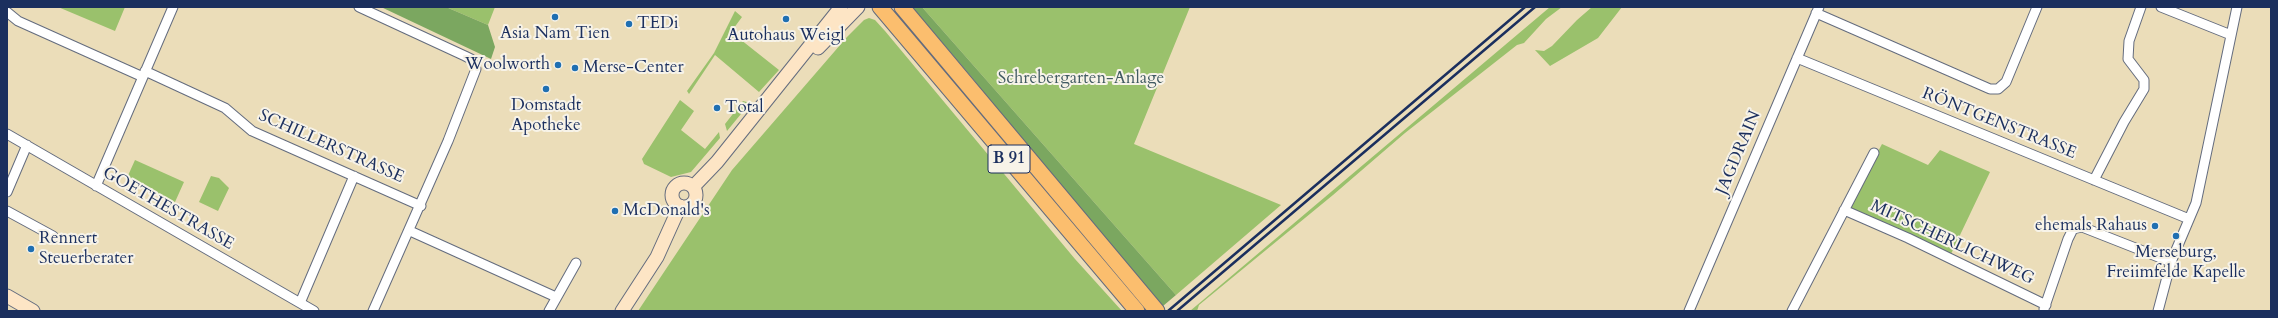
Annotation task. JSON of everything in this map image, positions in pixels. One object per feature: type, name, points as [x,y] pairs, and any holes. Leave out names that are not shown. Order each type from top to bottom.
[{"type":"main road","points":[[693,187],[718,162],[841,7]]},
{"type":"main road","points":[[785,79],[858,7]]},
{"type":"main road","name":"B 91","points":[[880,7],[1137,311]]},
{"type":"main road","name":"B 91","points":[[902,7],[1156,310]]},
{"type":"main road","points":[[686,183],[693,187],[696,193],[695,200],[690,205],[680,206],[673,199],[675,187],[686,183]]},
{"type":"main road","points":[[622,311],[657,257],[680,206]]},
{"type":"main road","points":[[7,296],[33,311]]},
{"type":"street","points":[[96,186],[173,7]]},
{"type":"street","points":[[359,7],[465,56],[475,65],[473,77],[421,206],[373,311]]},
{"type":"street","points":[[1817,10],[1990,89],[1998,89],[2006,82],[2037,7]]},
{"type":"street","points":[[2094,180],[2124,122],[2144,89],[2144,80],[2128,59],[2129,41],[2141,7]]},
{"type":"street","points":[[2161,7],[2188,12],[2206,26],[2231,35]]},
{"type":"street","points":[[2158,311],[2171,262],[2196,204],[2237,7]]},
{"type":"street","name":"JAGDRAIN","points":[[1689,311],[1817,10]]},
{"type":"street","name":"SCHILLERSTRASSE","points":[[7,12],[18,21],[225,108],[252,131],[421,206]]},
{"type":"street","name":"RÖNTGENSTRASSE","points":[[1797,58],[2189,219]]},
{"type":"street","name":"GOETHESTRASSE","points":[[7,134],[314,311]]},
{"type":"street","points":[[7,192],[27,145]]},
{"type":"street","points":[[1792,311],[1874,153]]},
{"type":"street","points":[[300,303],[354,176]]},
{"type":"street","name":"MITSCHERLICHWEG","points":[[1844,210],[1921,244],[2045,308]]},
{"type":"street","points":[[7,211],[53,236]]},
{"type":"street","points":[[2045,308],[2068,239],[2074,229],[2082,227],[2171,262]]},
{"type":"street","points":[[410,232],[556,297]]},
{"type":"street","points":[[548,311],[576,263]]},
{"type":"green space","points":[[58,7],[125,7],[115,31]]},
{"type":"green space","points":[[381,7],[446,7],[488,25],[495,47],[491,59]]},
{"type":"green space","points":[[446,7],[495,7],[488,25]]},
{"type":"green space","points":[[912,7],[922,7],[1176,295],[1163,306],[1033,157],[974,80]]},
{"type":"green space","name":"Schrebergarten-Anlage","points":[[922,7],[1190,7],[1134,144],[1281,205],[1176,295]]},
{"type":"green space","points":[[1550,7],[1562,7],[1546,19],[1524,43],[1517,45],[1405,133],[1333,195],[1199,305],[1197,311],[1190,311]]},
{"type":"green space","points":[[1592,7],[1622,7],[1598,38],[1550,66],[1535,50],[1544,51],[1552,46]]},
{"type":"green space","points":[[735,11],[742,17],[731,32],[779,70],[759,92],[715,55],[689,94],[687,91],[714,53]]},
{"type":"green space","points":[[869,18],[875,20],[885,31],[1075,259],[1122,311],[638,311],[732,170],[847,37],[864,20]]},
{"type":"green space","points":[[680,100],[694,111],[681,130],[705,149],[719,132],[720,138],[691,172],[671,177],[644,164],[642,159]]},
{"type":"green space","points":[[743,101],[750,103],[727,131],[725,124]]},
{"type":"green space","points":[[1882,144],[1928,165],[1940,150],[1990,172],[1951,254],[1848,208]]},
{"type":"green space","points":[[135,160],[184,182],[175,202],[126,180]]},
{"type":"green space","points":[[211,176],[219,178],[229,188],[218,211],[199,202]]},
{"type":"railway","points":[[1168,311],[1525,7]]},
{"type":"railway","points":[[1177,311],[1535,7]]},
{"type":"place","name":"Asia Nam Tien","points":[[555,17]]},
{"type":"place","name":"Autohaus Weigl","points":[[786,19]]},
{"type":"place","name":"TEDi","points":[[629,24]]},
{"type":"place","name":"Woolworth","points":[[558,65]]},
{"type":"place","name":"Merse-Center","points":[[575,68]]},
{"type":"place","name":"Domstadt Apotheke","points":[[546,89]]},
{"type":"place","name":"Total","points":[[717,108]]},
{"type":"place","name":"McDonald's","points":[[615,211]]},
{"type":"place","name":"ehemals Rahaus","points":[[2155,226]]},
{"type":"place","name":"Merseburg, Freiimfelde Kapelle","points":[[2176,236]]},
{"type":"place","name":"Rennert Steuerberater","points":[[31,249]]}]
